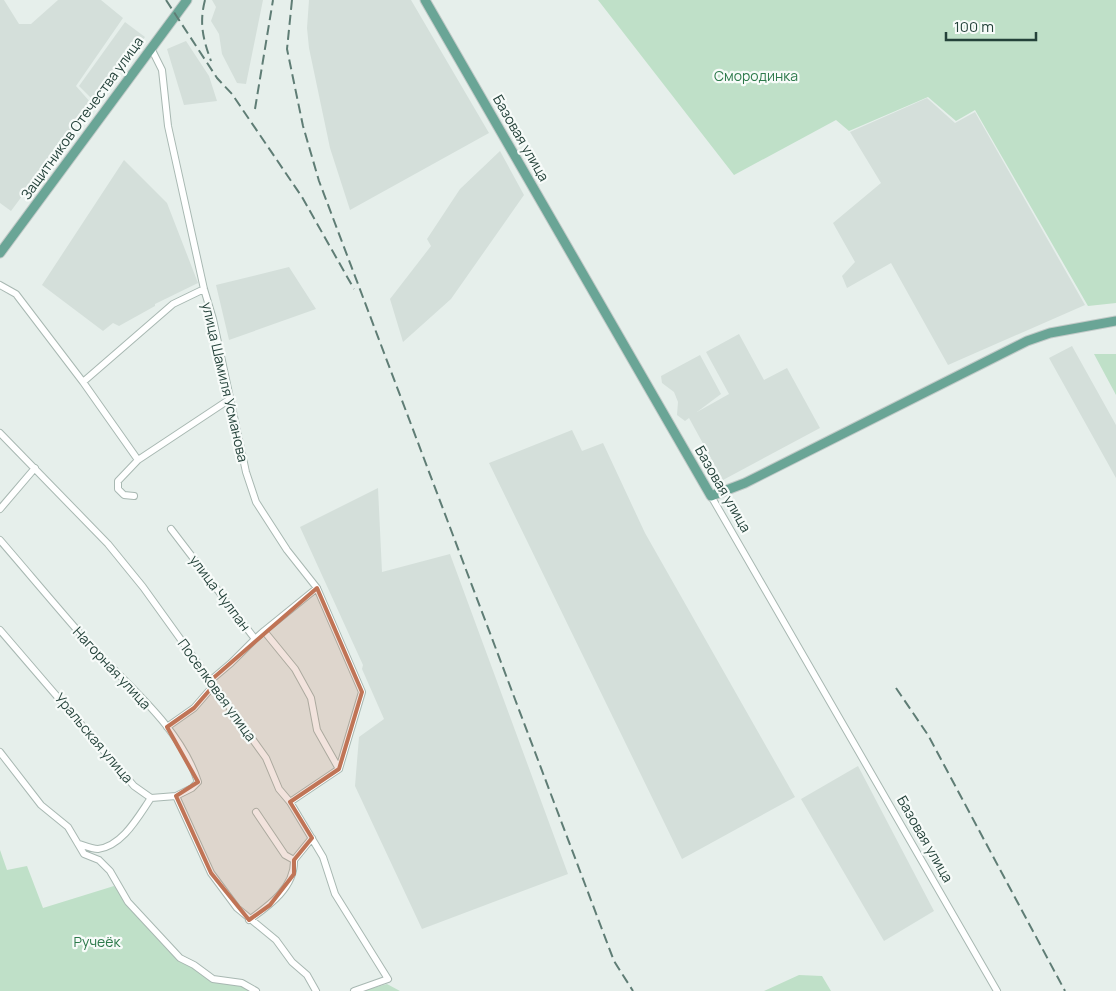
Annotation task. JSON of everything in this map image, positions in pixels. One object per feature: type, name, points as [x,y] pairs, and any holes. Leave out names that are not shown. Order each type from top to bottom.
[{"type":"main road","name":"Защитников Отечества улица","points":[[0,253],[187,0]]},
{"type":"main road","name":"Базовая улица","points":[[426,0],[711,496]]},
{"type":"main road","points":[[711,496],[745,483],[1027,341],[1050,333],[1116,321]]},
{"type":"street","name":"улица Шамиля Усманова","points":[[151,48],[162,70],[168,126],[246,472],[256,502],[287,550],[317,588],[362,692],[339,769]]},
{"type":"street","points":[[0,285],[16,294],[83,382],[138,460]]},
{"type":"street","points":[[83,382],[173,304],[204,289]]},
{"type":"street","points":[[134,496],[124,494],[118,489],[118,481],[138,460],[230,399]]},
{"type":"street","name":"Поселковая улица","points":[[0,433],[108,544],[143,587],[266,758],[279,788],[290,802],[322,857],[335,894],[388,979],[354,991]]},
{"type":"street","points":[[0,508],[35,468]]},
{"type":"street","name":"Базовая улица","points":[[711,496],[997,991]]},
{"type":"street","name":"улица Чулпан","points":[[172,529],[255,639],[264,631],[296,669],[311,698],[317,730],[339,769]]},
{"type":"street","name":"Нагорная улица","points":[[0,540],[91,646],[167,727],[190,761],[198,782],[192,788],[176,796]]},
{"type":"street","points":[[264,631],[317,588]]},
{"type":"street","name":"Уральская улица","points":[[0,630],[134,786],[151,798]]},
{"type":"street","points":[[167,727],[194,708],[212,682],[255,639]]},
{"type":"street","points":[[0,752],[41,805],[68,827],[84,854],[99,860],[110,871],[128,902],[180,958],[213,979],[242,983],[256,991]]},
{"type":"street","points":[[290,802],[339,769]]},
{"type":"street","points":[[79,844],[98,849],[110,844],[127,831],[151,798],[176,796],[212,873],[237,908],[249,920],[276,940],[292,962],[307,975],[316,991]]},
{"type":"street","points":[[256,812],[285,855],[294,860]]},
{"type":"street","points":[[249,920],[270,905],[283,890],[294,874],[294,860],[312,838]]},
{"type":"highlighted area","points":[[317,588],[362,692],[339,769],[290,802],[312,838],[294,860],[294,874],[270,905],[249,920],[211,873],[176,796],[198,782],[167,727],[194,708],[214,685],[211,680]]},
{"type":"shaded area","points":[[0,0],[4,0],[19,24],[31,24],[58,0],[101,0],[123,18],[76,86],[91,103],[11,211],[0,203]]},
{"type":"shaded area","points":[[212,0],[263,0],[246,84],[237,83],[222,54],[219,34],[211,21],[216,7]]},
{"type":"shaded area","points":[[309,0],[411,0],[489,133],[350,210],[330,148],[309,48],[307,28]]},
{"type":"shaded area","points":[[125,22],[145,37],[95,102],[79,86]]},
{"type":"shaded area","points":[[186,41],[209,76],[217,101],[184,105],[167,49]]},
{"type":"shaded area","points":[[927,98],[955,123],[975,112],[1085,305],[948,365],[891,263],[847,288],[842,276],[855,262],[833,223],[881,183],[850,132]]},
{"type":"shaded area","points":[[500,151],[524,195],[451,299],[403,342],[390,299],[431,246],[427,239],[460,189]]},
{"type":"shaded area","points":[[124,160],[167,203],[198,283],[155,304],[155,306],[119,326],[113,323],[103,331],[42,285]]},
{"type":"shaded area","points":[[289,267],[316,309],[229,340],[216,285]]},
{"type":"shaded area","points":[[739,334],[764,380],[787,368],[820,428],[723,480],[689,418],[685,421],[677,415],[678,402],[674,392],[662,383],[661,376],[700,355],[721,394],[697,412],[729,394],[706,352]]},
{"type":"shaded area","points":[[1072,346],[1116,425],[1116,478],[1049,358]]},
{"type":"shaded area","points":[[572,430],[582,451],[603,443],[645,533],[795,797],[682,859],[489,463]]},
{"type":"shaded area","points":[[378,488],[382,572],[450,554],[568,874],[422,929],[355,786],[359,737],[384,719],[362,669],[363,665],[300,527]]},
{"type":"shaded area","points":[[858,766],[934,911],[884,941],[801,799]]},
{"type":"green space","name":"Смородинка","points":[[598,0],[1116,0],[1116,303],[1088,306],[975,110],[956,121],[928,97],[849,131],[836,120],[734,175]]},
{"type":"green space","points":[[1094,354],[1116,354],[1116,395]]},
{"type":"green space","name":"Ручеёк","points":[[0,850],[7,870],[27,866],[43,908],[114,886],[179,959],[213,980],[243,985],[253,991],[0,991]]},
{"type":"green space","points":[[799,975],[822,976],[831,991],[764,991]]},
{"type":"green space","points":[[387,984],[400,991],[362,991]]},
{"type":"railway","points":[[166,0],[217,78],[232,94],[302,197],[354,289]]},
{"type":"railway","points":[[205,0],[202,16],[203,31],[211,61]]},
{"type":"railway","points":[[255,109],[273,0]]},
{"type":"railway","points":[[292,0],[287,49],[303,126],[319,181],[614,961],[633,991]]},
{"type":"railway","points":[[896,688],[928,735],[1065,991]]}]
